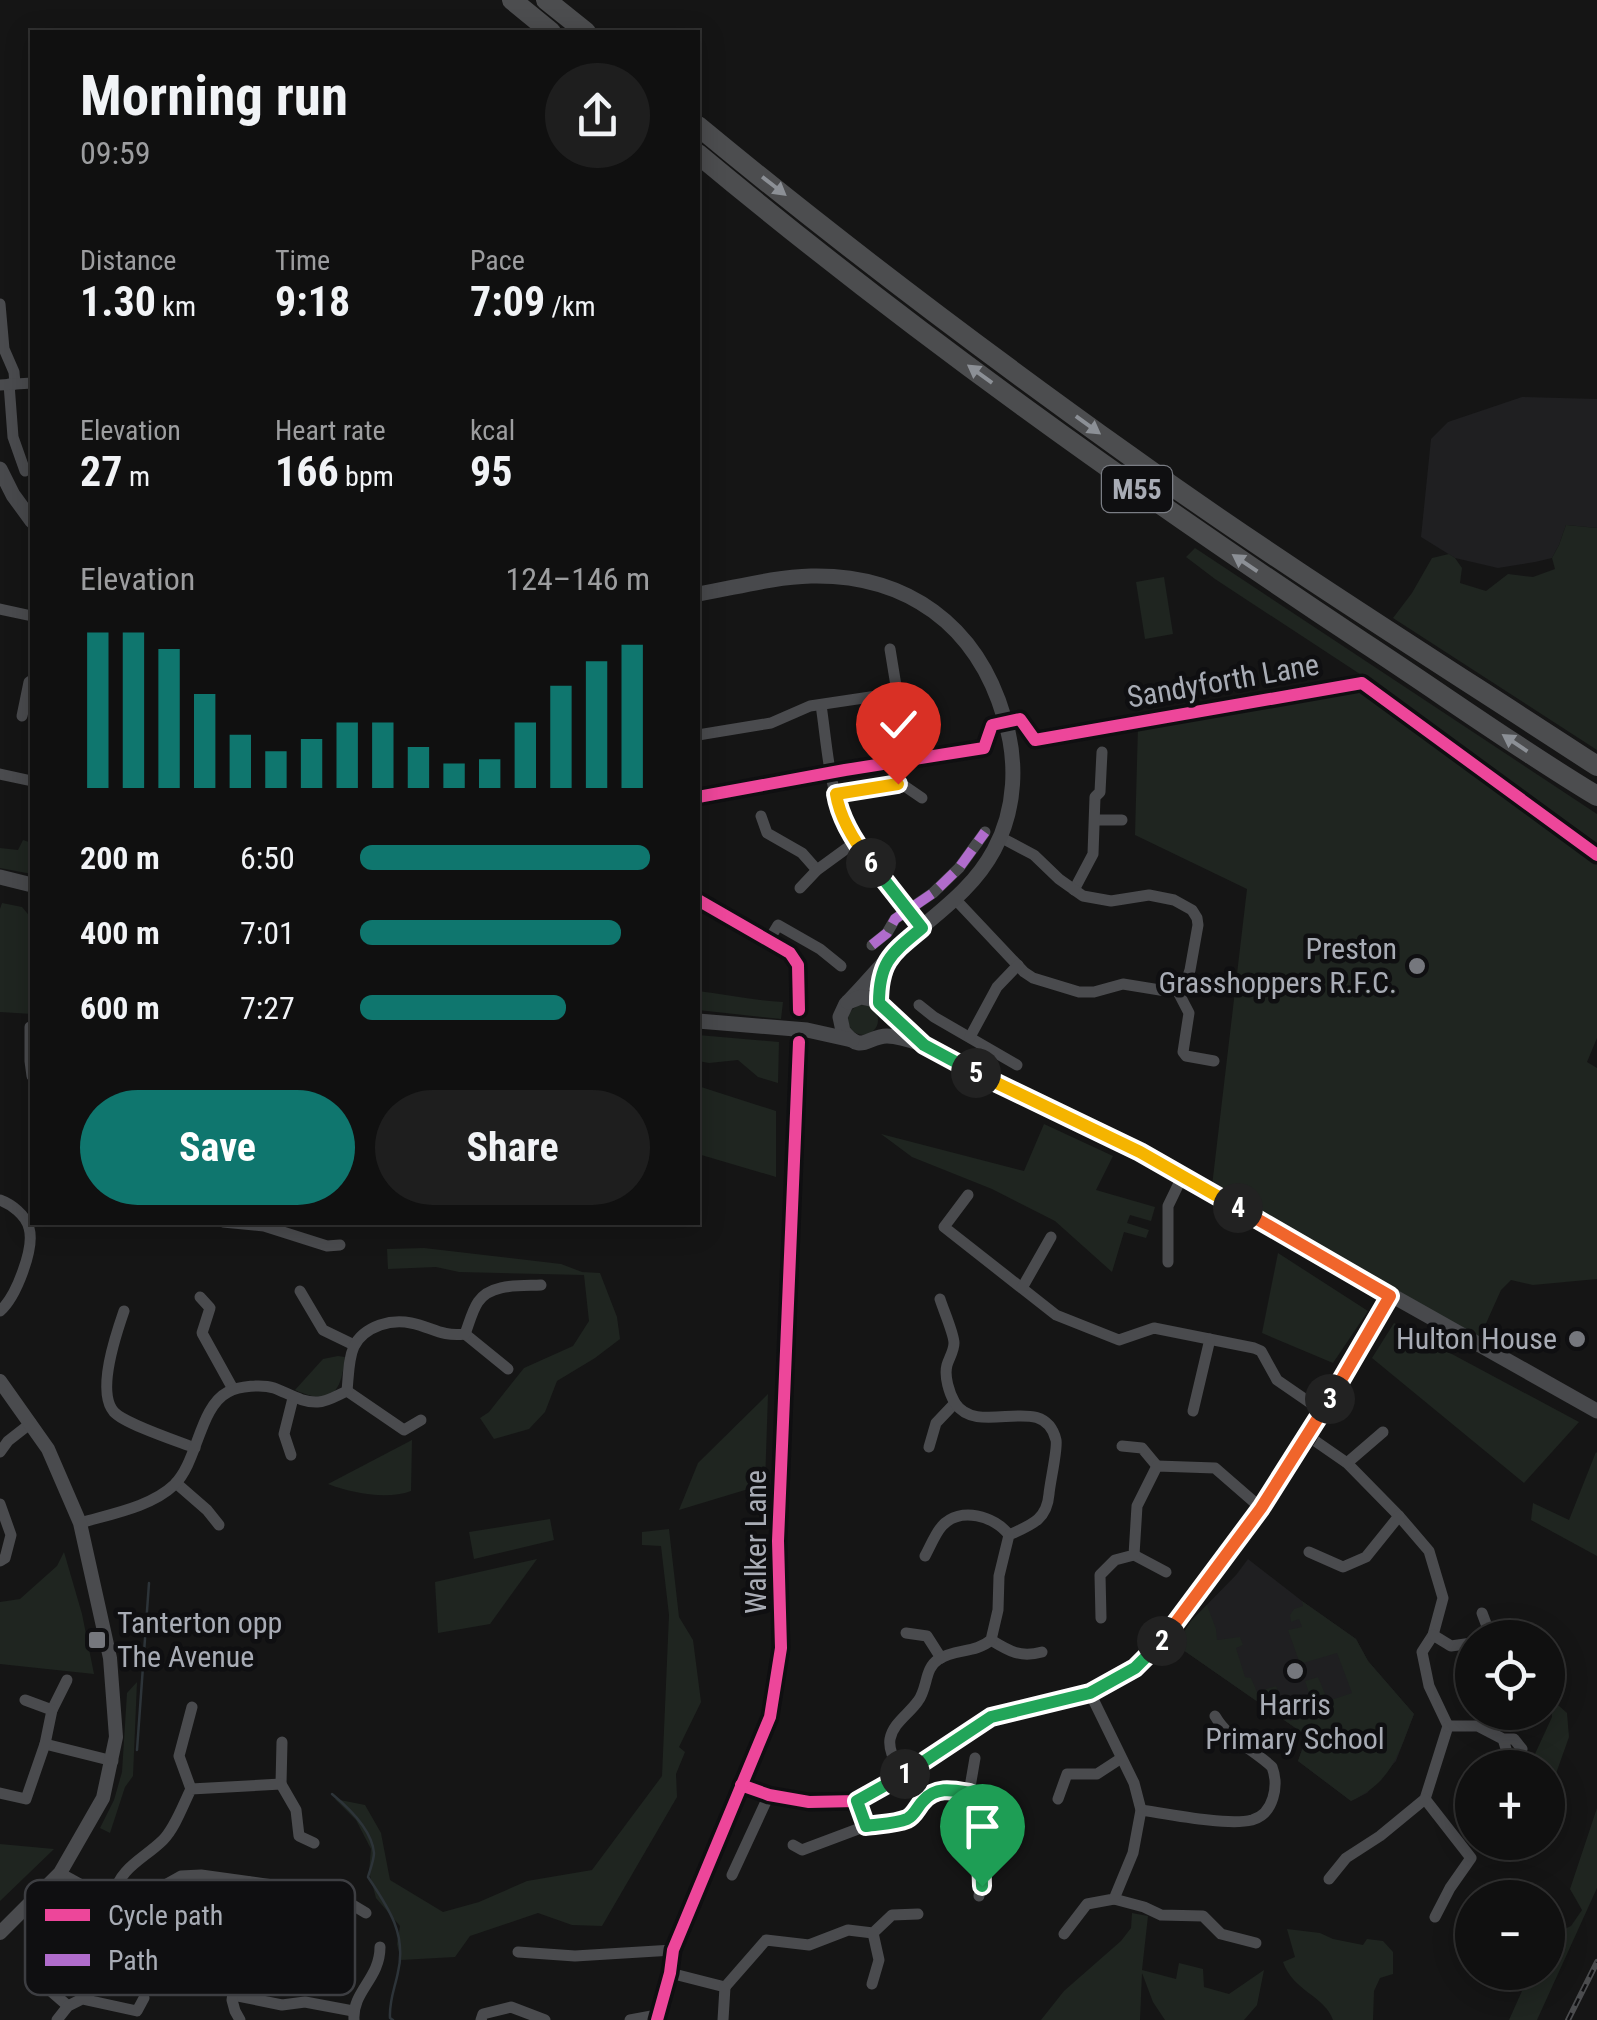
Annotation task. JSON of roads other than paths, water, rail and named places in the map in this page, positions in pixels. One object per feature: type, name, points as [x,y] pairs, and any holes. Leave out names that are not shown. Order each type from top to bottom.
[{"type":"highway","points":[[512,0],[548,30]]},
{"type":"highway","points":[[546,0],[584,30]]},
{"type":"highway","name":"M55","points":[[700,128],[859,254],[1132,457],[1597,766]]},
{"type":"highway","name":"M55","points":[[700,156],[965,363],[1122,478],[1597,796]]},
{"type":"main road","points":[[0,469],[30,518]]},
{"type":"main road","points":[[700,594],[815,576],[875,584],[908,594],[945,619],[976,654],[1000,705],[1014,765],[1010,804],[992,834],[979,874],[956,900],[886,962],[844,1008],[841,1028],[853,1041]]},
{"type":"main road","points":[[0,877],[30,884]]},
{"type":"main road","points":[[880,1036],[886,1022],[880,1004],[880,985],[886,962]]},
{"type":"main road","points":[[802,1034],[864,996],[880,1004],[924,1045],[956,1064],[1140,1152],[1597,1411]]},
{"type":"main road","points":[[700,1022],[866,1043],[880,1036],[900,1038],[924,1045]]},
{"type":"street","points":[[0,304],[4,349],[14,372],[8,384],[12,437],[24,470]]},
{"type":"street","points":[[0,609],[30,616]]},
{"type":"street","points":[[890,649],[906,748]]},
{"type":"street","points":[[22,716],[30,681]]},
{"type":"street","name":"Sandyforth Lane","points":[[1043,738],[1362,684],[1597,855]]},
{"type":"street","points":[[700,735],[771,724],[804,708],[897,693]]},
{"type":"street","points":[[820,705],[836,794],[854,843],[922,928]]},
{"type":"street","points":[[1074,890],[1093,854],[1095,797],[1100,792],[1102,752]]},
{"type":"street","points":[[0,774],[30,781]]},
{"type":"street","points":[[836,794],[912,784],[922,798]]},
{"type":"street","points":[[761,816],[767,833],[802,853],[817,870]]},
{"type":"street","points":[[1095,820],[1122,820]]},
{"type":"street","points":[[872,945],[895,919],[932,893],[992,834],[1034,855],[1083,896],[1111,901],[1149,895],[1174,900],[1192,910],[1198,925],[1187,979],[1166,991],[1123,984],[1079,992],[1033,978],[956,900]]},
{"type":"street","points":[[800,888],[854,843]]},
{"type":"street","points":[[700,901],[787,950],[797,961],[799,1010]]},
{"type":"street","points":[[770,940],[778,925],[841,966]]},
{"type":"street","points":[[970,1036],[997,986],[1018,965]]},
{"type":"street","points":[[1176,988],[1189,1013],[1183,1052],[1186,1056],[1214,1061]]},
{"type":"street","points":[[919,1005],[1016,1065]]},
{"type":"street","points":[[30,1027],[30,1061]]},
{"type":"street","name":"Walker Lane","points":[[657,2018],[670,1973],[672,1950],[770,1717],[781,1648],[780,1479],[802,1034]]},
{"type":"street","points":[[1168,1262],[1168,1206],[1182,1177]]},
{"type":"street","points":[[968,1195],[944,1228],[1056,1315],[1120,1340],[1154,1328],[1258,1349],[1277,1380],[1322,1411]]},
{"type":"street","points":[[0,1200],[20,1213],[30,1228],[18,1288],[0,1312]]},
{"type":"street","points":[[254,1225],[327,1246],[340,1244]]},
{"type":"street","points":[[1022,1288],[1051,1237]]},
{"type":"street","points":[[465,1334],[478,1302],[488,1292],[541,1285]]},
{"type":"street","points":[[300,1291],[323,1330],[354,1345]]},
{"type":"street","points":[[741,1786],[810,1802],[857,1801],[991,1717],[1090,1693],[1135,1668],[1147,1658],[1261,1508],[1390,1296]]},
{"type":"street","points":[[200,1297],[210,1308],[202,1333],[233,1389]]},
{"type":"street","points":[[940,1299],[954,1343],[946,1375],[956,1403],[974,1415],[994,1419],[1032,1416],[1048,1425],[1057,1444],[1048,1508],[1032,1524],[1009,1535]]},
{"type":"street","points":[[124,1311],[113,1342],[105,1394],[113,1411],[194,1448]]},
{"type":"street","points":[[346,1390],[354,1345],[372,1328],[389,1322],[412,1323],[440,1334],[465,1334],[508,1369]]},
{"type":"street","points":[[1193,1412],[1210,1339]]},
{"type":"street","points":[[0,1381],[32,1423],[55,1463],[80,1524],[112,1673],[116,1737],[112,1761],[97,1811],[53,1880]]},
{"type":"street","points":[[80,1524],[161,1495],[176,1483],[188,1466],[219,1397],[233,1389],[270,1386],[293,1398],[320,1403],[346,1390]]},
{"type":"street","points":[[346,1390],[404,1430],[420,1420]]},
{"type":"street","points":[[291,1455],[284,1434],[293,1398]]},
{"type":"street","points":[[929,1447],[940,1418],[956,1403]]},
{"type":"street","points":[[0,1452],[32,1423]]},
{"type":"street","points":[[1347,1463],[1383,1432]]},
{"type":"street","points":[[1308,1436],[1347,1463],[1429,1551],[1443,1598],[1433,1635],[1422,1652],[1429,1686],[1448,1726],[1425,1799],[1346,1858],[1329,1879]]},
{"type":"street","points":[[1122,1446],[1142,1448],[1157,1466],[1215,1468],[1261,1508]]},
{"type":"street","points":[[1134,1556],[1137,1506],[1157,1466]]},
{"type":"street","points":[[176,1483],[218,1525]]},
{"type":"street","points":[[0,1504],[10,1534],[6,1558],[0,1561]]},
{"type":"street","points":[[1309,1552],[1344,1567],[1366,1556],[1399,1516]]},
{"type":"street","points":[[925,1556],[943,1525],[958,1517],[987,1518],[998,1522],[1009,1535]]},
{"type":"street","points":[[902,1776],[891,1751],[890,1737],[919,1700],[928,1673],[941,1658],[976,1649],[991,1640],[1009,1535]]},
{"type":"street","points":[[1101,1618],[1100,1576],[1115,1560],[1134,1556],[1166,1572]]},
{"type":"street","points":[[1482,1613],[1485,1620]]},
{"type":"street","points":[[906,1633],[927,1636],[941,1658]]},
{"type":"street","points":[[1433,1635],[1455,1645]]},
{"type":"street","points":[[991,1640],[1016,1654],[1042,1652]]},
{"type":"street","points":[[0,1793],[26,1799],[52,1710],[67,1680]]},
{"type":"street","points":[[1090,1693],[1134,1783],[1141,1810],[1132,1852],[1114,1899]]},
{"type":"street","points":[[25,1700],[52,1710]]},
{"type":"street","points":[[120,1880],[138,1858],[165,1838],[191,1789],[179,1756],[192,1707]]},
{"type":"street","points":[[1141,1810],[1195,1818],[1254,1820],[1268,1808],[1275,1786],[1272,1767],[1225,1731],[1215,1716]]},
{"type":"street","points":[[1448,1726],[1478,1726],[1503,1738]]},
{"type":"street","points":[[282,1742],[282,1784],[296,1810],[299,1836],[314,1843]]},
{"type":"street","points":[[44,1744],[112,1761]]},
{"type":"street","points":[[974,1758],[968,1828],[981,1854],[978,1896]]},
{"type":"street","points":[[1058,1798],[1067,1774],[1098,1774],[1120,1759]]},
{"type":"street","points":[[191,1789],[282,1784]]},
{"type":"street","points":[[792,1845],[802,1850],[866,1826],[902,1821],[915,1813],[932,1793],[941,1790],[970,1793]]},
{"type":"street","points":[[732,1874],[769,1795]]},
{"type":"street","points":[[1425,1799],[1471,1858],[1435,1917]]},
{"type":"street","points":[[857,1801],[866,1826]]},
{"type":"street","points":[[60,1873],[73,1880]]},
{"type":"street","points":[[173,1880],[190,1874],[234,1880]]},
{"type":"street","points":[[1064,1934],[1088,1904],[1114,1899],[1162,1915],[1203,1916],[1221,1934],[1256,1942]]},
{"type":"street","points":[[355,1906],[366,1913]]},
{"type":"street","points":[[0,1934],[25,1909]]},
{"type":"street","points":[[873,1933],[892,1915],[918,1914]]},
{"type":"street","points":[[723,2020],[724,1988],[766,1940],[809,1944],[848,1930],[873,1933]]},
{"type":"street","points":[[872,1984],[879,1960],[873,1933]]},
{"type":"street","points":[[240,2020],[233,1995],[282,2006],[305,2002],[354,2015],[356,2001],[380,1960],[380,1947]]},
{"type":"street","points":[[518,1952],[575,1956],[672,1950]]},
{"type":"street","points":[[670,1973],[724,1988]]},
{"type":"street","points":[[55,1995],[68,2006]]},
{"type":"street","points":[[57,2020],[68,2006],[82,1999],[138,2015],[144,1998]]},
{"type":"street","points":[[481,2020],[483,2014],[511,2007],[544,2020]]},
{"type":"street","points":[[630,2020],[657,2018]]},
{"type":"waterway","points":[[137,1750],[149,1583]]},
{"type":"waterway","points":[[332,1794],[369,1836],[374,1853],[368,1877],[398,1933],[400,1958],[390,2005],[393,2020]]},
{"type":"railway","points":[[1568,2020],[1597,1962]]},
{"type":"place","name":"Preston Grasshoppers R.F.C.","points":[[1417,966]]},
{"type":"place","name":"Hulton House","points":[[1577,1339]]},
{"type":"place","name":"Tanterton opp The Avenue","points":[[97,1640]]},
{"type":"place","name":"Harris Primary School","points":[[1295,1671]]}]
